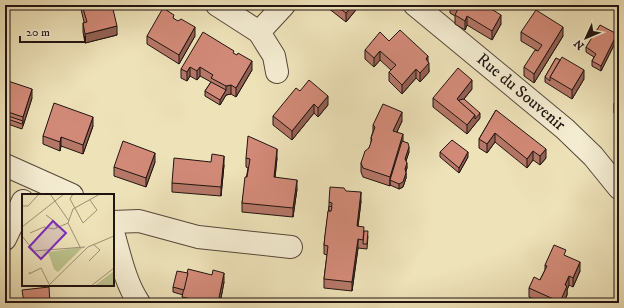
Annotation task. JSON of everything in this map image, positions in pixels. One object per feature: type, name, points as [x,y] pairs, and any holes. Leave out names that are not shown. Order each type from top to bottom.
[{"type":"street","points":[[217,5],[259,32],[274,56],[277,72]]},
{"type":"street","points":[[259,32],[284,5]]},
{"type":"street","name":"Rue du Souvenir","points":[[415,5],[565,129],[593,156],[619,188]]},
{"type":"street","points":[[5,165],[30,186],[67,194]]},
{"type":"street","points":[[5,239],[22,203]]},
{"type":"street","points":[[114,222],[139,221],[198,237],[291,247]]},
{"type":"street","points":[[114,236],[123,268],[134,296],[139,303]]},
{"type":"building","points":[[82,5],[112,5],[117,26],[85,34],[83,23],[87,22]]},
{"type":"building","points":[[335,5],[353,5],[346,13]]},
{"type":"building","points":[[452,5],[485,5],[501,15],[492,31],[467,16],[465,21],[455,15],[458,9]]},
{"type":"building","points":[[163,8],[174,15],[173,18],[178,21],[181,19],[195,27],[179,55],[147,36]]},
{"type":"building","points":[[536,10],[563,27],[534,74],[524,67],[535,50],[538,51],[542,45],[521,32]]},
{"type":"building","points":[[600,25],[617,34],[601,66],[592,61],[596,54],[586,47]]},
{"type":"building","points":[[400,30],[428,56],[426,59],[429,63],[420,73],[416,69],[402,85],[389,72],[396,65],[380,51],[374,58],[365,50],[380,32],[389,41]]},
{"type":"building","points":[[203,32],[234,51],[233,53],[237,55],[238,53],[252,61],[236,88],[231,85],[226,86],[211,78],[213,75],[200,67],[197,71],[190,67],[187,72],[181,69]]},
{"type":"building","points":[[562,57],[584,70],[572,90],[550,77]]},
{"type":"building","points":[[556,58],[560,60],[550,77],[550,81],[545,77]]},
{"type":"building","points":[[458,68],[472,80],[457,99],[475,115],[467,125],[433,98]]},
{"type":"building","points":[[5,80],[32,89],[23,117],[5,111]]},
{"type":"building","points":[[309,80],[328,96],[318,108],[314,104],[292,131],[273,116],[296,88],[300,91]]},
{"type":"building","points":[[211,82],[226,90],[220,100],[205,91]]},
{"type":"building","points":[[619,94],[619,106],[614,104]]},
{"type":"building","points":[[464,99],[480,113],[475,119],[475,115],[459,101]]},
{"type":"building","points":[[54,103],[93,117],[83,145],[61,137],[60,142],[43,136]]},
{"type":"building","points":[[383,104],[402,112],[393,131],[403,134],[390,177],[363,168],[361,163],[365,151],[369,148],[375,127],[373,125]]},
{"type":"building","points":[[496,110],[546,149],[540,156],[533,151],[527,159],[495,133],[487,144],[479,139]]},
{"type":"building","points":[[5,115],[23,121],[22,124],[5,118]]},
{"type":"building","points":[[248,136],[277,149],[274,177],[297,180],[293,208],[242,203],[245,177],[247,177],[250,159],[246,158]]},
{"type":"building","points":[[452,140],[468,152],[459,168],[440,152]]},
{"type":"building","points":[[123,141],[155,153],[146,178],[114,167]]},
{"type":"building","points":[[402,141],[408,143],[409,147],[405,159],[407,163],[405,169],[406,173],[403,182],[399,184],[390,180]]},
{"type":"building","points":[[212,154],[224,156],[221,187],[172,183],[174,158],[211,162]]},
{"type":"building","points":[[330,187],[344,188],[346,191],[361,192],[357,226],[364,227],[363,240],[358,239],[352,282],[324,279],[328,246],[324,245],[325,235],[328,211],[331,211],[332,203],[329,202]]},
{"type":"building","points":[[329,206],[332,207],[331,211],[329,211]]},
{"type":"building","points":[[364,231],[368,231],[367,244],[363,244]]},
{"type":"building","points":[[554,245],[566,250],[564,255],[580,262],[573,278],[569,276],[565,285],[567,286],[560,302],[529,288],[534,277],[540,280],[547,266],[545,265]]},
{"type":"building","points":[[188,269],[212,275],[213,270],[224,273],[218,303],[209,303],[182,297]]},
{"type":"building","points":[[177,271],[188,273],[184,290],[173,287]]},
{"type":"building","points":[[49,287],[50,303],[24,303],[22,290]]}]
